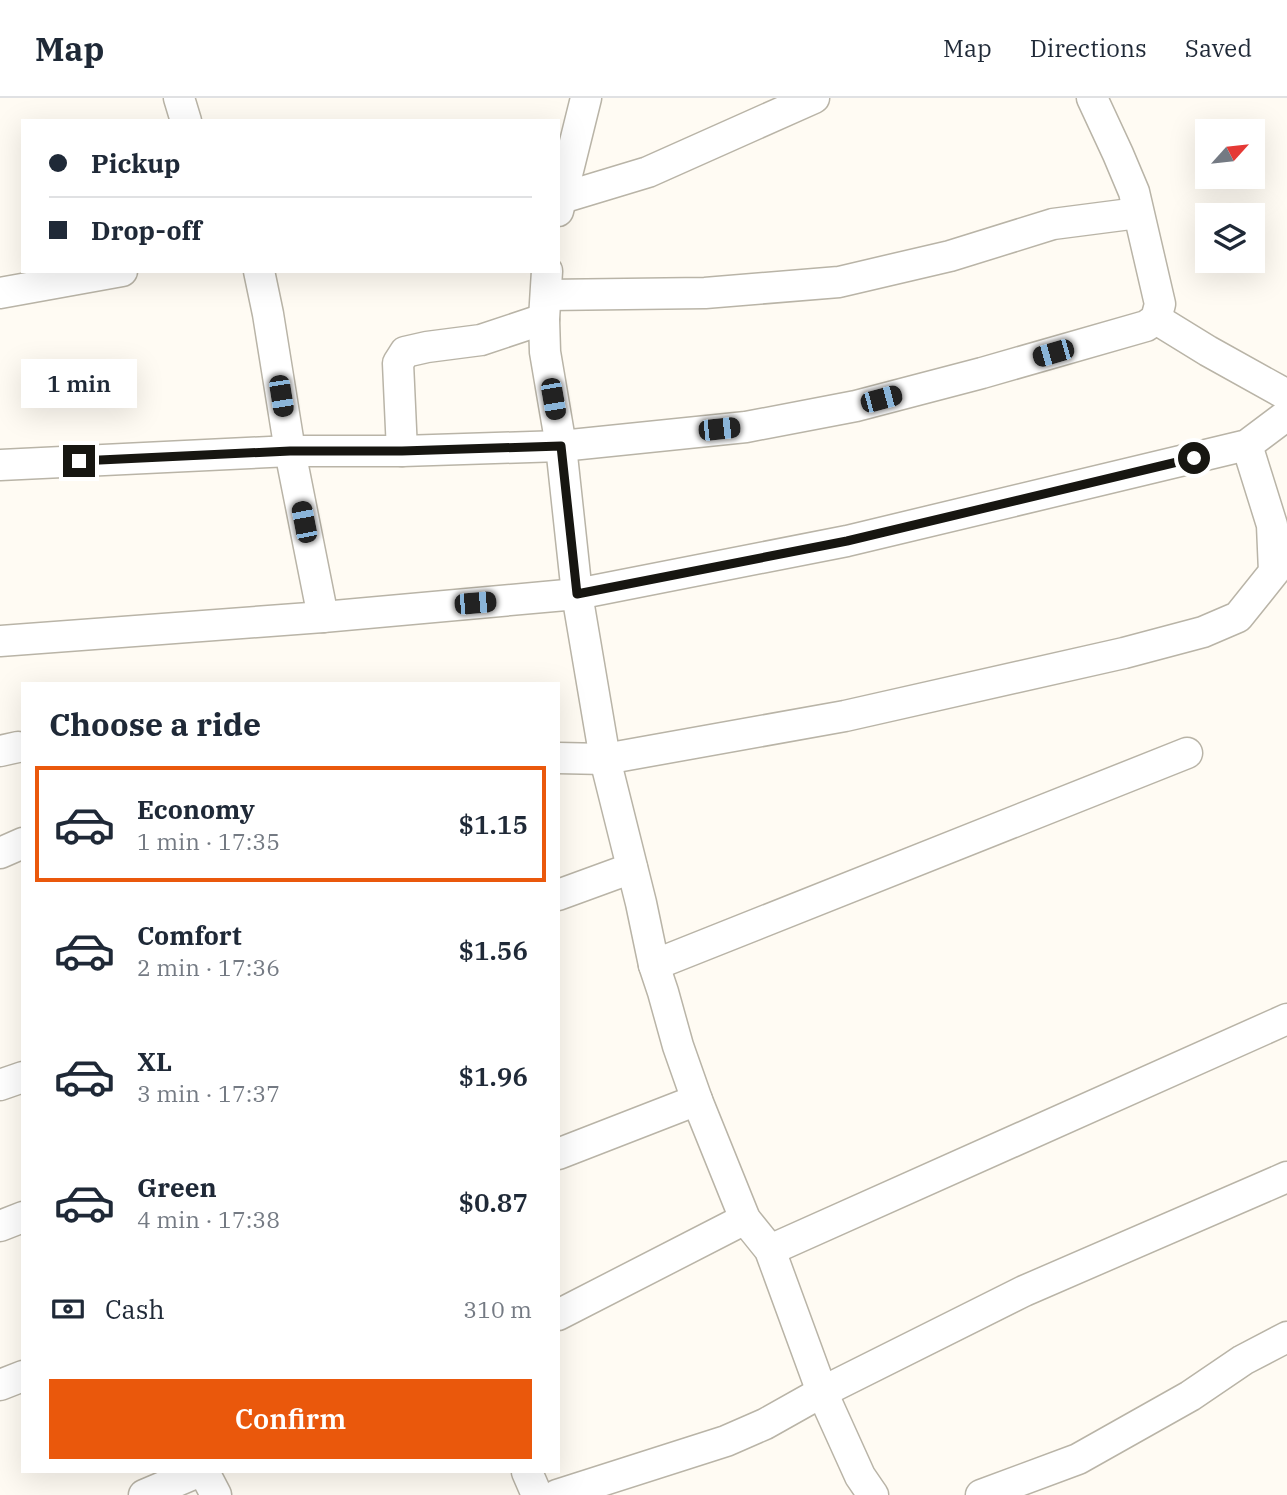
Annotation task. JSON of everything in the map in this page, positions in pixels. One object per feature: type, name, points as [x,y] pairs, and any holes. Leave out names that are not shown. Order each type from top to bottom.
[{"type":"street","points":[[179,98],[185,119]]},
{"type":"street","points":[[560,202],[586,98]]},
{"type":"street","points":[[560,202],[648,172],[814,98]]},
{"type":"street","points":[[0,465],[290,451],[561,446],[746,427],[856,406],[1146,326],[1156,319],[1160,304],[1133,192],[1092,98]]},
{"type":"street","points":[[402,451],[398,363],[405,352],[481,340],[546,295],[705,293],[839,282],[950,256],[1053,224],[1138,213]]},
{"type":"street","points":[[0,293],[110,273]]},
{"type":"street","points":[[259,273],[290,451],[323,617]]},
{"type":"street","points":[[546,295],[545,352],[561,446],[577,594],[605,759],[659,978],[697,1100],[745,1219],[770,1250],[822,1392],[860,1476],[873,1495]]},
{"type":"street","points":[[1156,319],[1287,395]]},
{"type":"street","points":[[0,642],[577,594],[847,541],[1247,445],[1287,415]]},
{"type":"street","points":[[560,758],[605,759],[845,716],[1124,653],[1203,632],[1238,617],[1274,572],[1272,525],[1247,445]]},
{"type":"street","points":[[659,978],[1187,753]]},
{"type":"street","points":[[0,853],[21,844]]},
{"type":"street","points":[[560,894],[632,868]]},
{"type":"street","points":[[770,1250],[1287,1019]]},
{"type":"street","points":[[0,1085],[21,1078]]},
{"type":"street","points":[[560,1153],[697,1100]]},
{"type":"street","points":[[557,1495],[726,1441],[765,1424],[822,1392],[1024,1291],[1287,1177]]},
{"type":"street","points":[[0,1226],[21,1218]]},
{"type":"street","points":[[560,1314],[745,1219]]},
{"type":"street","points":[[981,1495],[1078,1459],[1190,1396],[1243,1360],[1287,1337]]},
{"type":"street","points":[[0,1385],[21,1377]]},
{"type":"street","points":[[144,1495],[196,1473]]},
{"type":"street","points":[[205,1473],[216,1495]]},
{"type":"street","points":[[527,1473],[537,1495]]},
{"type":"route","points":[[79,461],[290,451],[561,446],[577,594],[847,541],[1194,458]]}]
